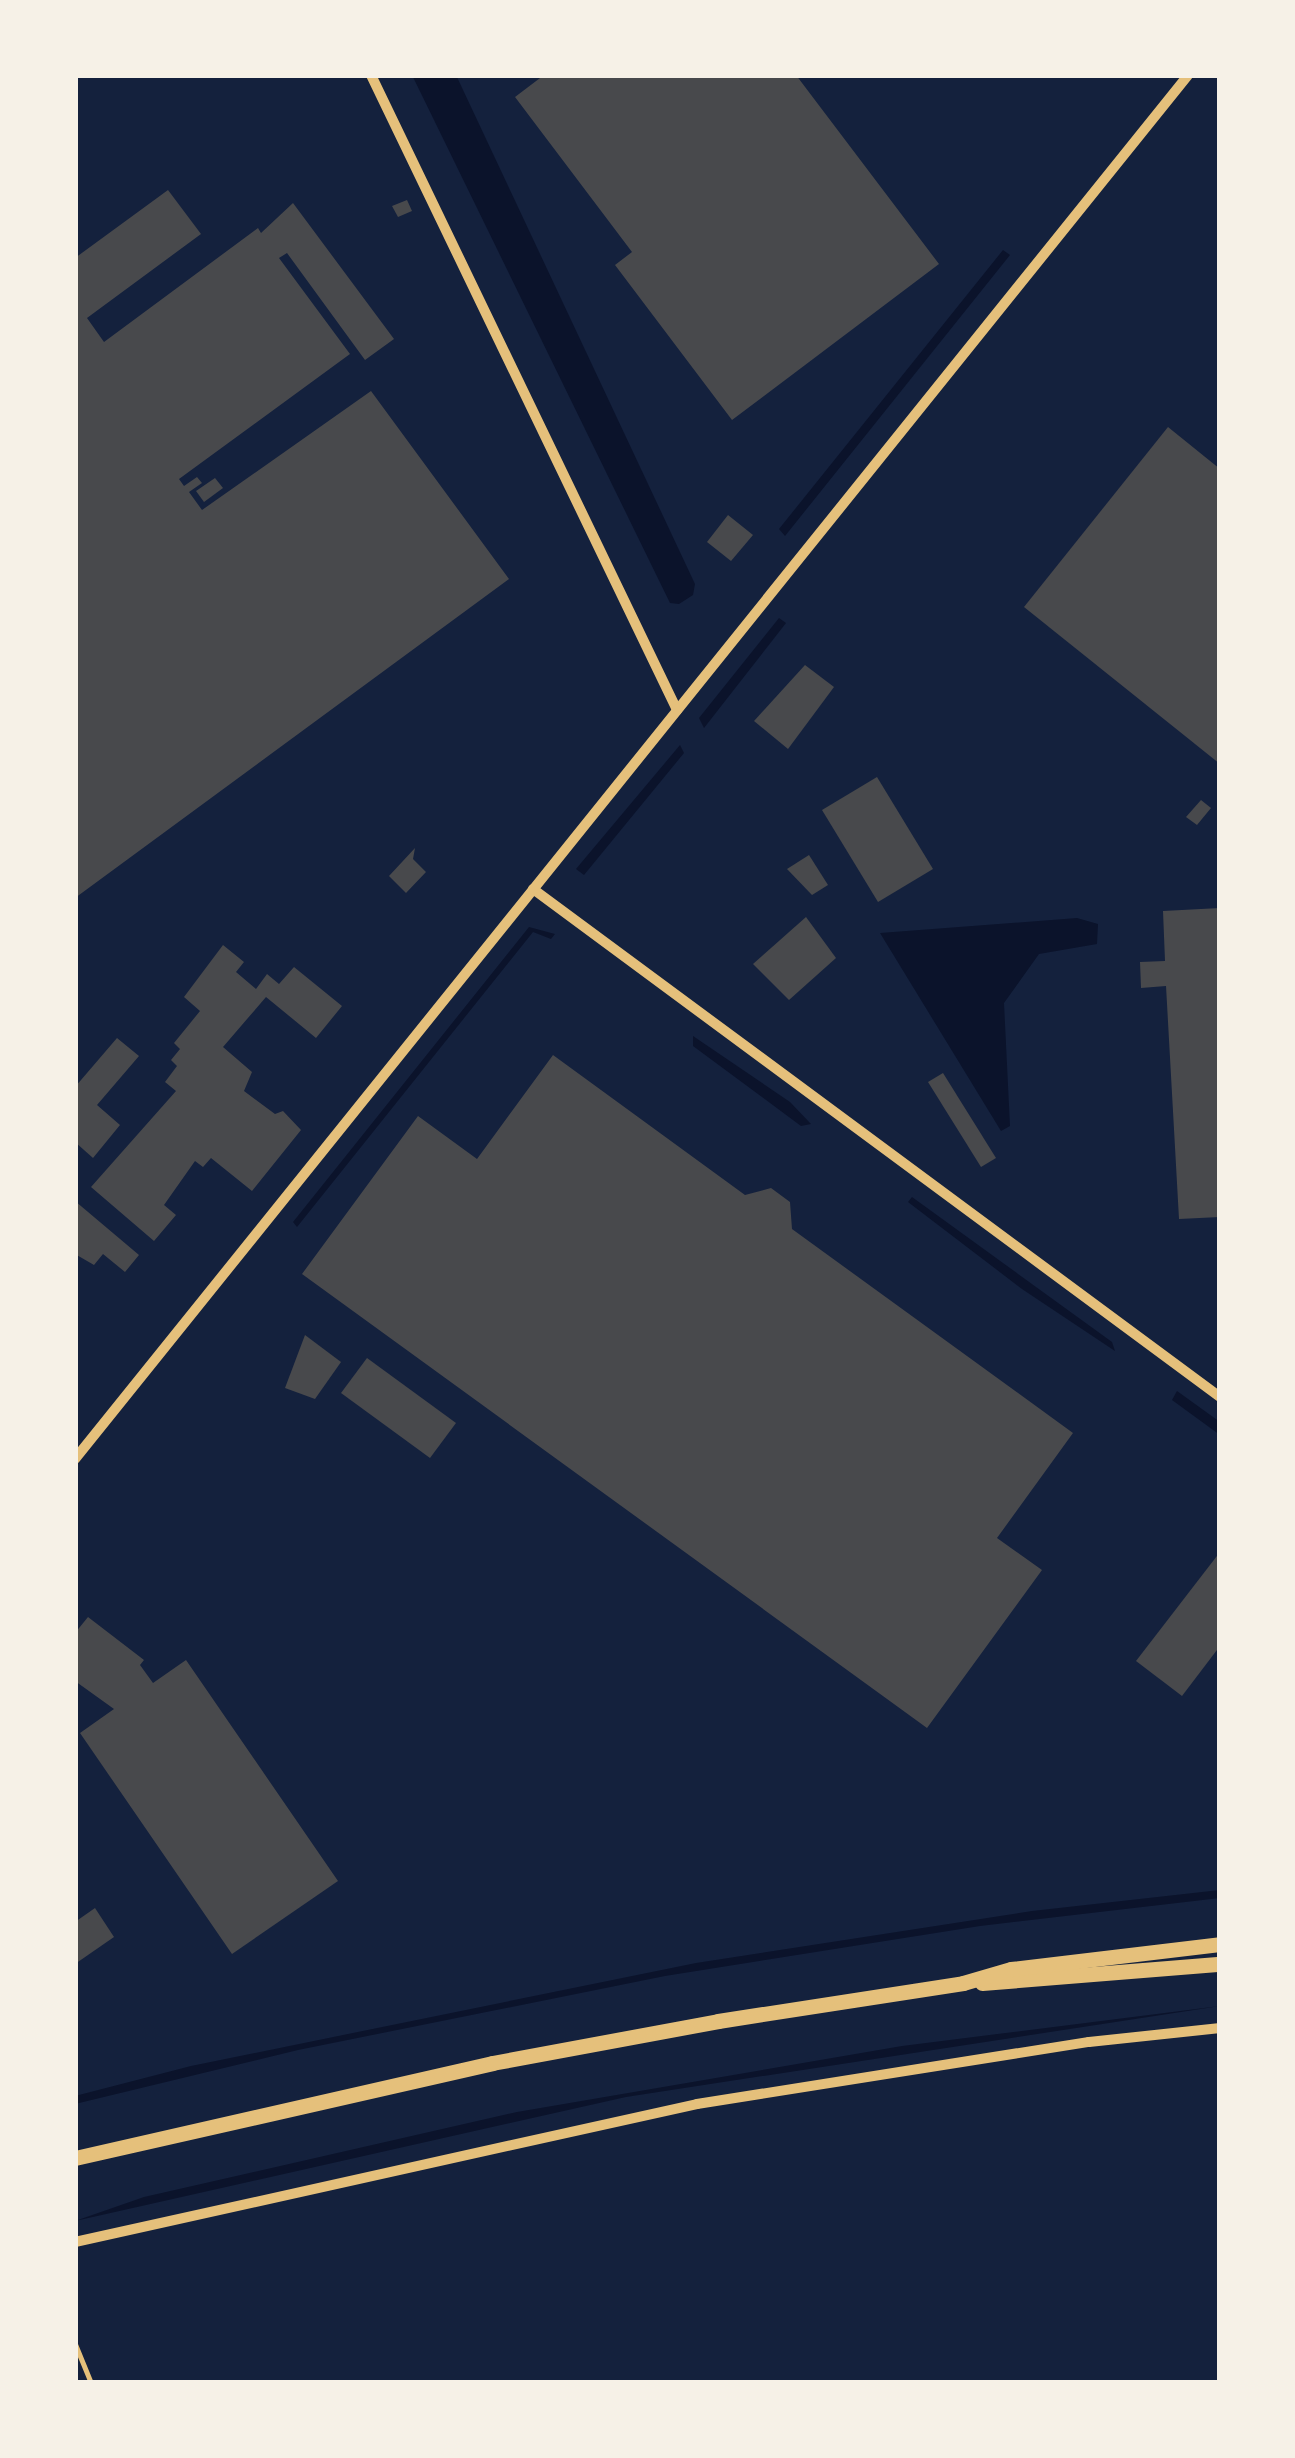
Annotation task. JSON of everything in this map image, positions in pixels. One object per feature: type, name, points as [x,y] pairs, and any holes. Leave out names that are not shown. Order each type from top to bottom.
[{"type":"street","points":[[370,75],[677,710]]},
{"type":"street","points":[[75,1459],[1188,75]]},
{"type":"street","points":[[533,889],[1220,1397]]},
{"type":"street","points":[[75,2158],[492,2063],[963,1983],[1011,1970],[1220,1944]]},
{"type":"street","points":[[963,1983],[1014,1984],[1220,1964]]},
{"type":"street","points":[[75,2242],[697,2104],[1220,2028]]},
{"type":"path","points":[[75,2344],[92,2383]]},
{"type":"water","points":[[412,75],[456,75],[695,584],[693,595],[679,604],[670,603]]},
{"type":"water","points":[[1003,250],[1010,255],[785,536],[779,529]]},
{"type":"water","points":[[779,618],[786,623],[704,728],[699,718]]},
{"type":"water","points":[[680,745],[684,753],[584,875],[576,869]]},
{"type":"water","points":[[1077,918],[1098,924],[1097,944],[1039,954],[1004,1003],[1010,1126],[1001,1131],[880,933]]},
{"type":"water","points":[[529,927],[555,934],[551,939],[533,932],[297,1227],[293,1222]]},
{"type":"water","points":[[693,1036],[790,1102],[811,1124],[801,1126],[693,1046]]},
{"type":"water","points":[[912,1197],[1112,1342],[1115,1351],[1022,1289],[908,1202]]},
{"type":"water","points":[[1177,1391],[1220,1422],[1220,1435],[1172,1400]]},
{"type":"water","points":[[1220,1890],[1220,1898],[980,1926],[665,1976],[298,2050],[75,2104],[75,2096],[191,2066],[696,1963],[1032,1911]]},
{"type":"water","points":[[1220,2006],[626,2097],[75,2221],[144,2197],[517,2112],[902,2046]]},
{"type":"building","points":[[544,75],[796,75],[939,264],[732,420],[615,265],[632,252],[515,97]]},
{"type":"building","points":[[168,190],[201,234],[87,318],[104,342],[258,228],[261,233],[293,203],[394,339],[365,360],[287,253],[279,258],[350,354],[179,479],[184,486],[197,477],[202,483],[189,492],[202,510],[371,391],[509,579],[75,898],[75,258]]},
{"type":"building","points":[[407,200],[412,211],[398,217],[392,206]]},
{"type":"building","points":[[1168,427],[1220,469],[1220,764],[1024,607]]},
{"type":"building","points":[[215,478],[223,488],[204,502],[196,491]]},
{"type":"building","points":[[728,515],[753,535],[731,561],[707,542]]},
{"type":"building","points":[[805,665],[834,687],[788,749],[754,721]]},
{"type":"building","points":[[877,777],[933,869],[878,902],[822,810]]},
{"type":"building","points":[[1201,800],[1211,808],[1197,825],[1186,817]]},
{"type":"building","points":[[415,848],[413,859],[426,872],[406,893],[389,876]]},
{"type":"building","points":[[809,855],[828,885],[812,895],[787,869]]},
{"type":"building","points":[[1220,908],[1220,1217],[1179,1219],[1166,986],[1141,988],[1140,962],[1165,961],[1163,911]]},
{"type":"building","points":[[806,917],[836,958],[789,1000],[753,964]]},
{"type":"building","points":[[223,945],[244,962],[236,972],[256,989],[267,974],[279,984],[294,967],[342,1006],[316,1038],[266,997],[223,1047],[252,1072],[244,1091],[275,1114],[283,1111],[301,1130],[252,1191],[211,1158],[203,1167],[195,1161],[164,1205],[176,1215],[154,1241],[91,1187],[176,1091],[165,1082],[177,1066],[171,1060],[180,1049],[174,1043],[200,1011],[184,997]]},
{"type":"building","points":[[117,1038],[139,1056],[97,1105],[120,1125],[93,1158],[75,1142],[75,1087]]},
{"type":"building","points":[[553,1055],[745,1195],[771,1188],[790,1202],[792,1229],[1073,1433],[997,1538],[1042,1570],[927,1728],[302,1274],[418,1116],[477,1159]]},
{"type":"building","points":[[943,1073],[996,1158],[981,1167],[928,1082]]},
{"type":"building","points":[[75,1201],[139,1255],[125,1272],[103,1254],[94,1265],[75,1254]]},
{"type":"building","points":[[305,1335],[341,1362],[315,1399],[285,1388]]},
{"type":"building","points":[[367,1358],[456,1423],[430,1458],[341,1393]]},
{"type":"building","points":[[1220,1552],[1220,1646],[1182,1696],[1136,1661]]},
{"type":"building","points":[[88,1617],[144,1660],[140,1665],[153,1683],[186,1660],[338,1881],[232,1954],[80,1733],[114,1709],[75,1681],[75,1633]]},
{"type":"building","points":[[95,1908],[114,1937],[75,1964],[75,1922]]}]
